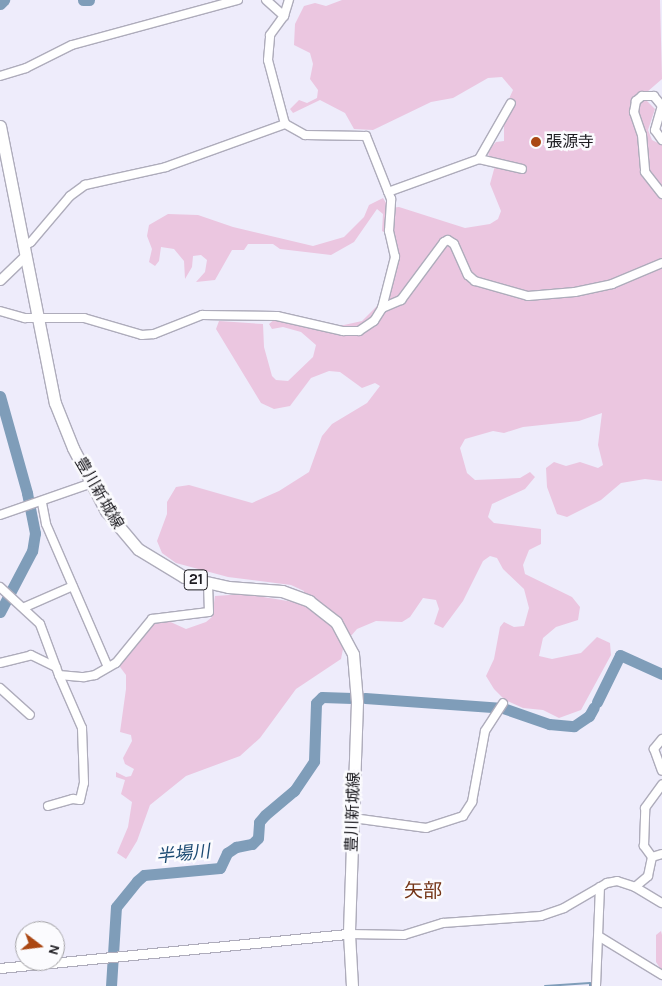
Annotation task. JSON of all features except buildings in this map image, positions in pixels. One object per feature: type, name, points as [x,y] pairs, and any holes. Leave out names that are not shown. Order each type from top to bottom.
[{"type":"main road","name":"豊川新城線","points":[[0,126],[4,168],[60,416],[92,483],[117,526],[138,549],[166,569],[208,584],[296,595],[320,608],[346,637],[356,673],[349,934],[352,986]]},
{"type":"street","points":[[0,76],[26,68],[72,45],[238,0]]},
{"type":"street","points":[[266,0],[284,16]]},
{"type":"street","points":[[0,311],[11,316],[84,318],[142,335],[154,334],[202,314],[277,316],[322,328],[359,331],[374,321],[382,308],[395,257],[389,231],[392,206],[366,136],[306,135],[285,124],[268,60],[270,35],[284,16],[289,0]]},
{"type":"street","points":[[662,140],[655,130],[662,106],[654,96],[642,96],[636,101],[634,112],[642,135],[645,172],[662,194]]},
{"type":"street","points":[[479,159],[510,104]]},
{"type":"street","points":[[0,280],[70,196],[85,185],[166,167],[285,124]]},
{"type":"street","points":[[388,192],[479,159],[522,168]]},
{"type":"street","points":[[382,308],[401,300],[444,242],[448,240],[454,244],[468,275],[475,280],[528,296],[576,292],[603,286],[662,263]]},
{"type":"street","points":[[1,514],[39,504],[92,483]]},
{"type":"street","points":[[39,504],[108,667]]},
{"type":"street","points":[[0,663],[31,655],[58,671],[95,675],[116,663],[152,619],[210,612],[208,584]]},
{"type":"street","points":[[25,607],[73,586]]},
{"type":"street","points":[[0,599],[4,590],[25,607],[40,624],[82,728],[84,783],[80,800],[74,799],[48,806]]},
{"type":"street","points":[[0,688],[30,715]]},
{"type":"street","points":[[353,818],[426,828],[463,816],[472,802],[485,731],[503,703]]},
{"type":"street","points":[[662,739],[654,748],[662,771]]},
{"type":"street","points":[[635,887],[648,876],[652,856],[644,846],[645,808],[662,785]]},
{"type":"street","points":[[652,856],[662,854]]},
{"type":"street","points":[[0,968],[349,934],[404,935],[443,923],[542,916],[564,908],[600,887],[617,881],[635,887],[662,903]]},
{"type":"street","points":[[596,986],[600,937],[600,887]]},
{"type":"street","points":[[600,937],[662,975]]},
{"type":"shaded area","points":[[342,0],[660,0],[662,79],[647,92],[647,101],[655,109],[648,130],[652,140],[662,145],[662,481],[645,479],[621,483],[601,500],[567,517],[557,514],[547,487],[546,468],[554,462],[566,466],[580,462],[598,468],[603,465],[598,445],[602,413],[579,421],[523,427],[504,433],[493,431],[465,439],[460,448],[467,473],[475,480],[520,478],[530,472],[535,477],[525,489],[492,504],[488,517],[494,523],[541,529],[541,544],[529,550],[523,565],[525,574],[572,597],[580,607],[578,620],[556,627],[543,638],[539,656],[552,659],[581,653],[597,637],[610,643],[611,655],[581,710],[559,718],[543,710],[523,708],[505,700],[494,689],[486,676],[494,659],[500,627],[504,622],[514,627],[524,626],[529,608],[524,589],[503,569],[497,558],[490,556],[483,561],[463,601],[443,628],[434,624],[439,609],[436,600],[423,598],[410,617],[402,622],[376,621],[357,629],[344,644],[341,659],[296,689],[260,738],[240,756],[186,776],[150,805],[137,841],[126,859],[117,853],[128,827],[132,802],[121,794],[125,780],[116,777],[116,772],[126,777],[131,776],[134,769],[125,764],[123,758],[132,741],[131,735],[120,732],[126,689],[126,675],[120,667],[123,660],[147,627],[156,621],[164,619],[186,629],[206,622],[212,617],[215,596],[244,594],[300,603],[304,591],[291,585],[228,577],[176,563],[162,553],[157,541],[167,514],[167,502],[176,487],[189,485],[252,503],[279,491],[309,472],[322,436],[332,424],[367,403],[380,386],[375,383],[362,388],[340,372],[329,371],[311,378],[290,406],[274,409],[261,403],[216,329],[219,321],[263,324],[264,347],[272,376],[276,380],[288,381],[313,357],[316,345],[301,332],[283,327],[272,329],[269,324],[275,319],[335,327],[362,321],[382,301],[394,275],[397,255],[393,237],[382,231],[383,214],[377,209],[354,242],[331,255],[280,249],[273,244],[248,244],[244,250],[232,250],[215,280],[196,282],[205,272],[207,260],[201,255],[193,256],[192,267],[185,279],[184,261],[174,249],[161,247],[159,261],[155,266],[149,262],[152,249],[147,236],[149,225],[168,214],[198,215],[233,227],[313,246],[344,237],[364,217],[369,205],[383,198],[389,208],[399,207],[465,228],[490,224],[498,219],[501,211],[490,184],[496,162],[489,158],[488,151],[496,142],[504,141],[504,110],[513,90],[502,77],[488,78],[453,98],[431,102],[373,130],[354,129],[345,113],[320,100],[293,113],[290,109],[299,100],[307,103],[317,98],[318,90],[310,79],[313,64],[310,53],[294,45],[295,24],[304,6],[315,3],[326,6]]},
{"type":"shaded area","points":[[661,931],[662,971],[656,962],[656,935]]},
{"type":"waterway","points":[[0,4],[4,0]]},
{"type":"waterway","points":[[83,0],[89,0]]},
{"type":"waterway","points":[[0,396],[27,493],[35,533],[32,551],[0,612]]},
{"type":"waterway","name":"半場川","points":[[597,702],[620,655],[662,674]]},
{"type":"waterway","name":"半場川","points":[[111,986],[116,907],[137,881],[144,875],[220,868],[227,853],[236,847],[252,844],[258,838],[259,822],[294,791],[314,761],[316,703],[322,697],[352,698]]},
{"type":"waterway","name":"半場川","points":[[365,698],[503,708],[549,724],[574,726],[589,716],[594,707]]},
{"type":"waterway","points":[[545,986],[590,983],[590,986]]},
{"type":"place","name":"張源寺","points":[[536,142]]},
{"type":"district","name":"矢部","points":[[423,892]]}]
